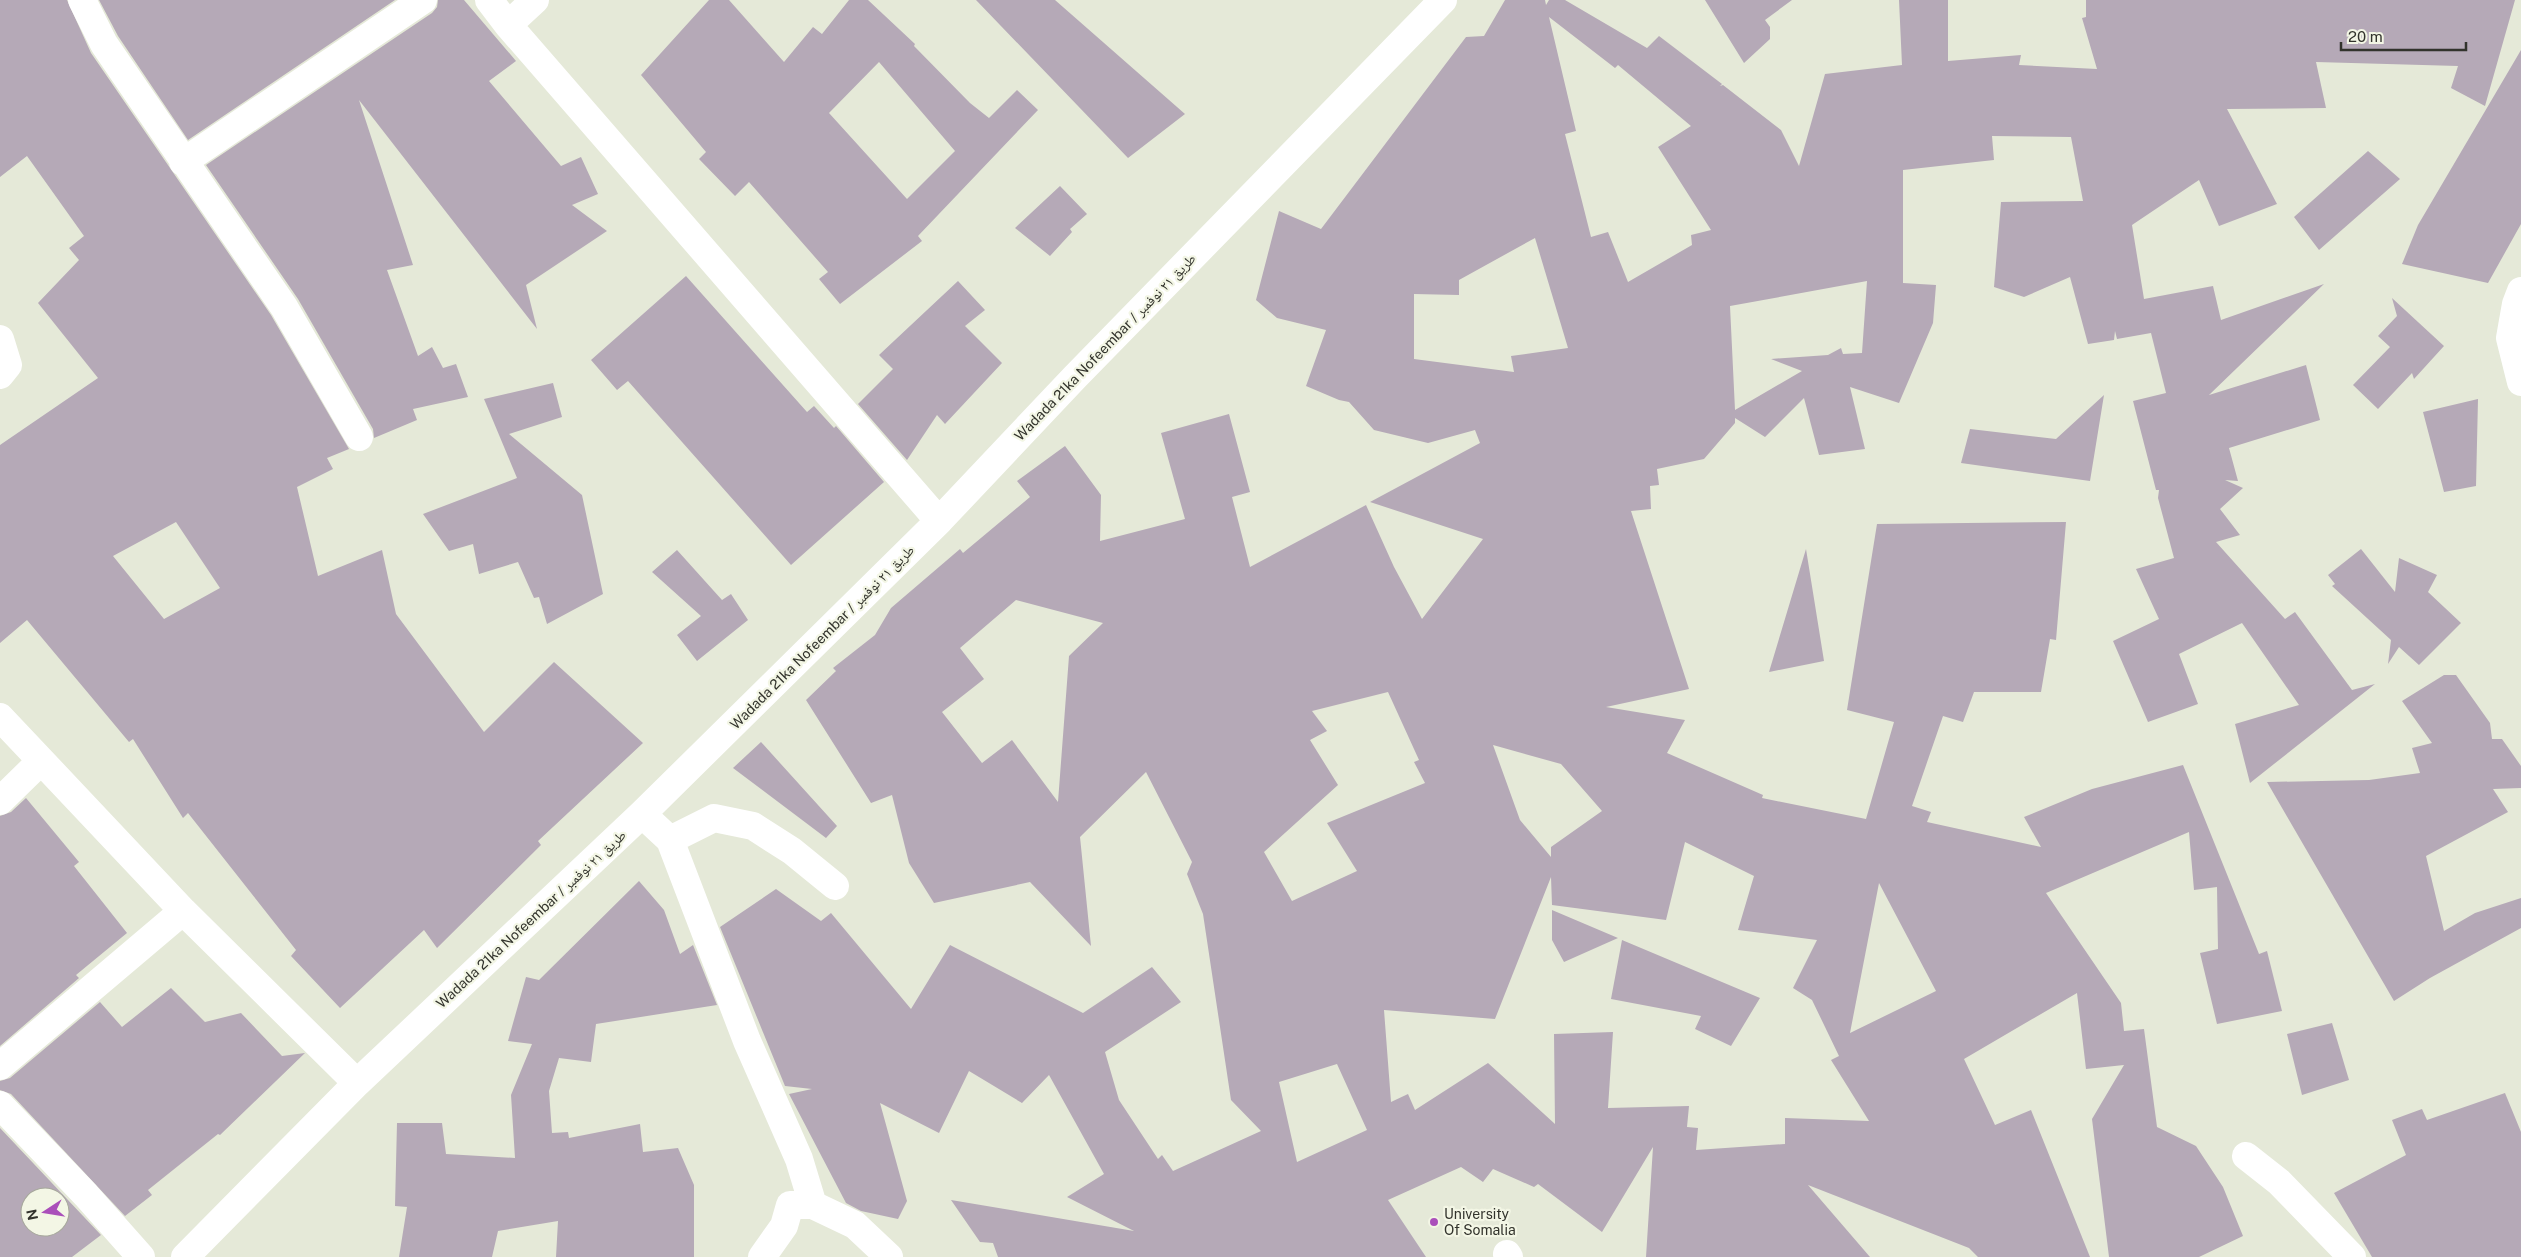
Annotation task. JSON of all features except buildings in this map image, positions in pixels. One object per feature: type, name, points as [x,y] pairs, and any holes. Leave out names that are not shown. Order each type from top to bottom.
[{"type":"street","points":[[82,0],[104,44],[284,307],[359,437]]},
{"type":"street","points":[[183,162],[423,0]]},
{"type":"street","points":[[489,0],[508,25],[939,521]]},
{"type":"street","points":[[508,25],[535,0]]},
{"type":"street","name":"Wadada 21ka Nofeembar / طريق ٢١ نوفمبر","points":[[185,1257],[357,1083],[642,814],[939,521],[1075,376],[1443,0]]},
{"type":"street","points":[[2521,291],[2516,304],[2510,338],[2521,382]]},
{"type":"street","points":[[0,339],[8,365],[0,375]]},
{"type":"street","points":[[0,717],[182,911],[357,1083]]},
{"type":"street","points":[[0,801],[42,761]]},
{"type":"street","points":[[642,814],[670,840],[747,1040],[799,1159],[813,1205]]},
{"type":"street","points":[[670,840],[714,818],[753,826],[792,851],[835,886]]},
{"type":"street","points":[[0,1066],[182,911]]},
{"type":"street","points":[[0,1105],[86,1195],[141,1257]]},
{"type":"street","points":[[2246,1156],[2279,1182],[2352,1257]]},
{"type":"street","points":[[762,1257],[784,1226],[790,1205],[813,1205],[855,1225],[889,1257]]},
{"type":"place","name":"University Of Somalia","points":[[1434,1222]]}]
